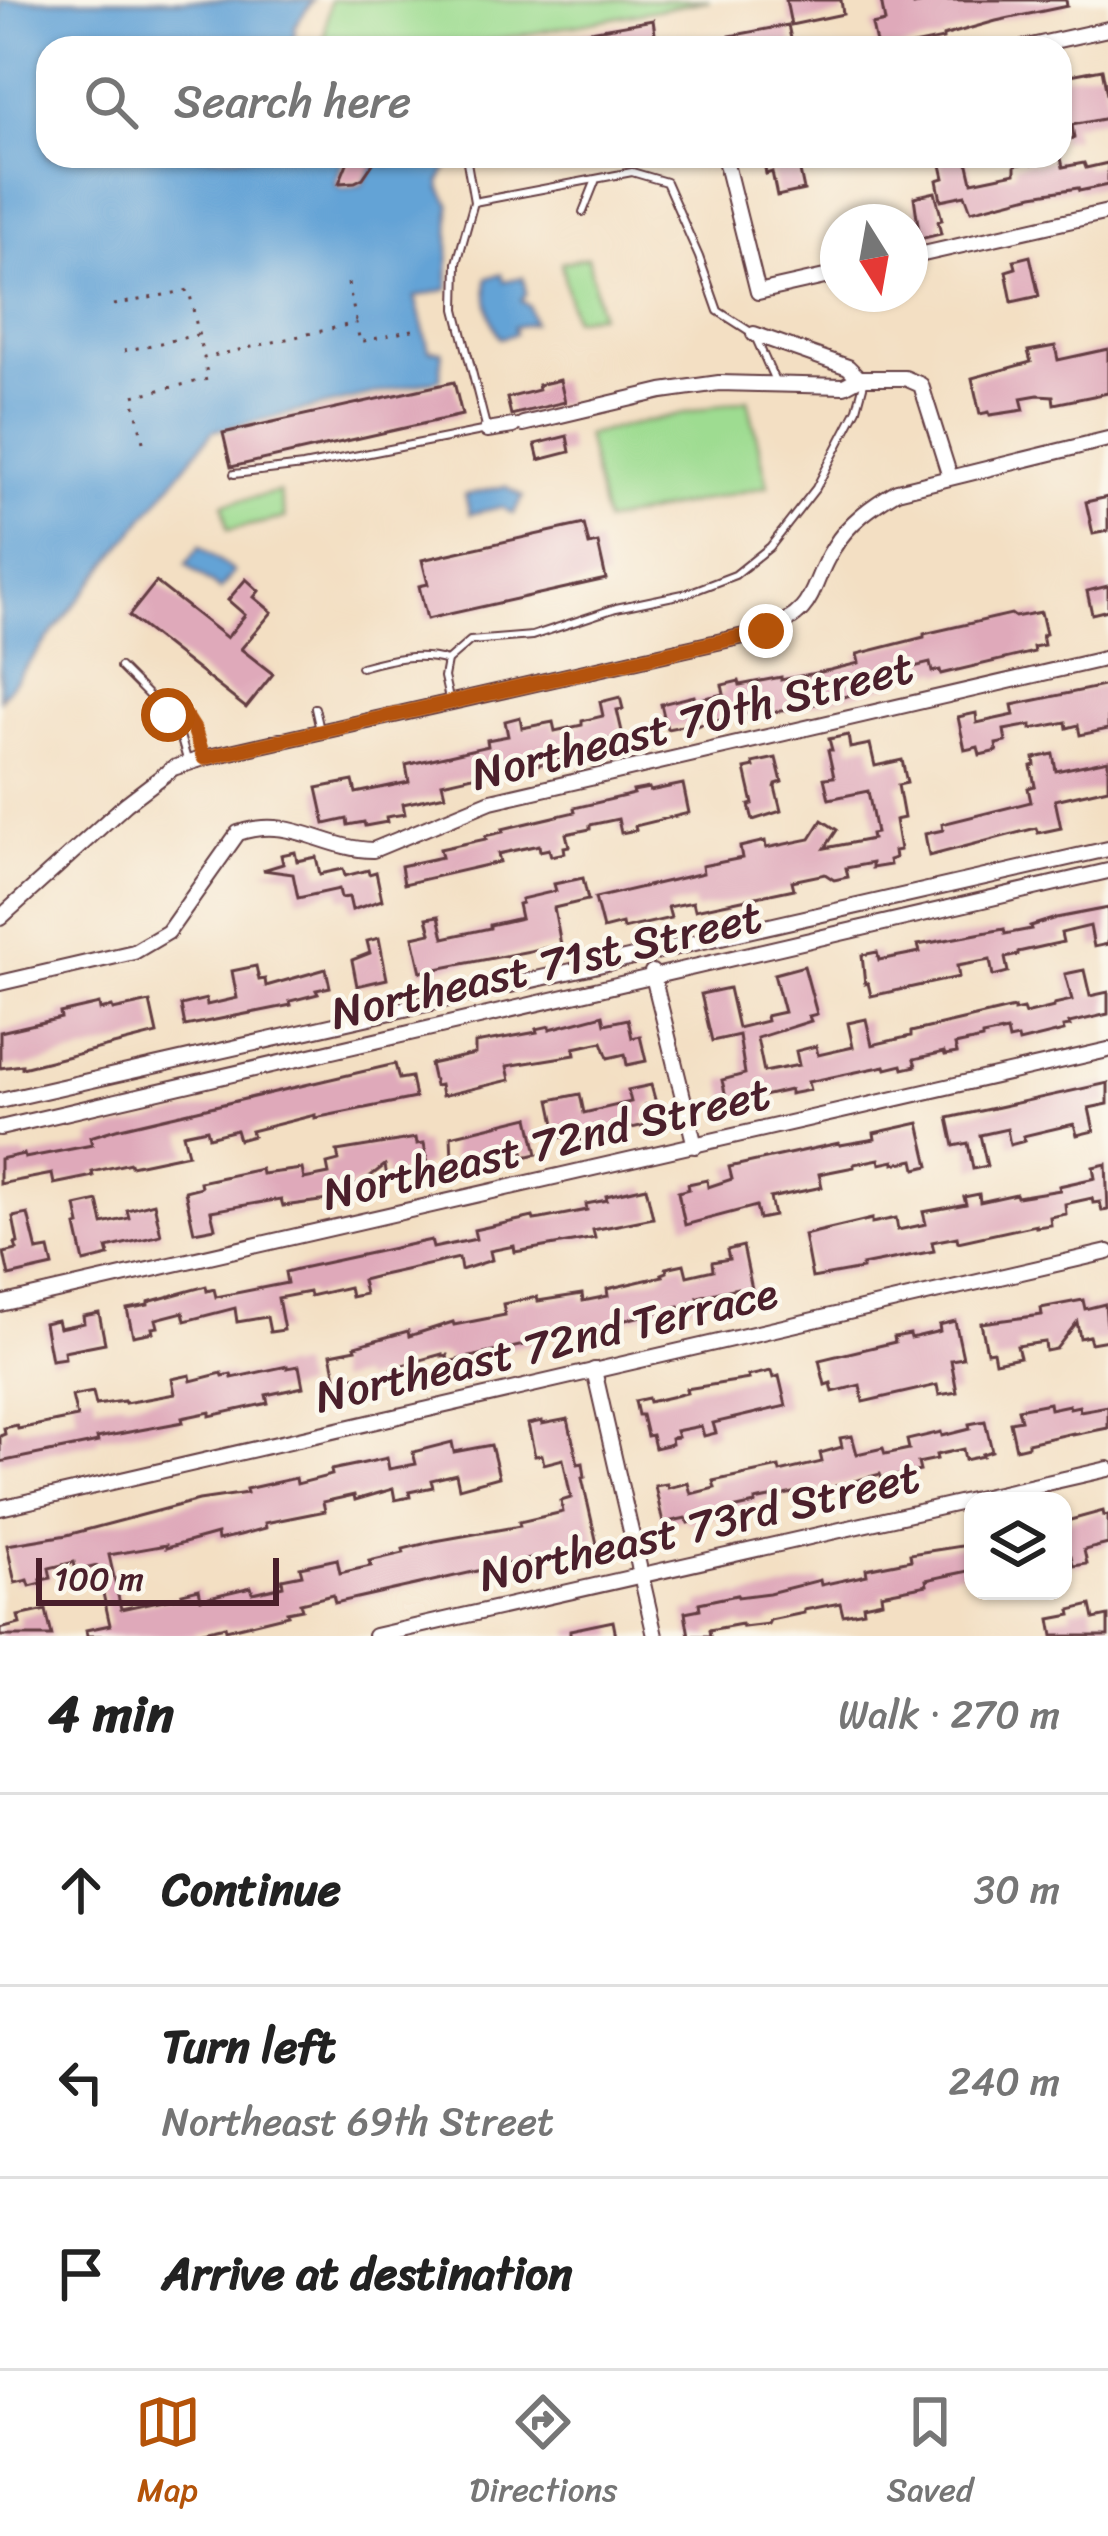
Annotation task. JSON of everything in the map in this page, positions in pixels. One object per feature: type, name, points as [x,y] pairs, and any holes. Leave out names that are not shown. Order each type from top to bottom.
[{"type":"street","points":[[1072,37],[1108,29]]},
{"type":"street","points":[[727,168],[758,292],[820,278]]},
{"type":"street","points":[[928,253],[1108,212]]},
{"type":"street","points":[[754,334],[848,367],[862,379]]},
{"type":"street","points":[[487,430],[718,383],[844,386],[862,379],[905,378],[921,385],[950,476]]},
{"type":"street","points":[[0,918],[173,768],[449,700],[766,631],[797,616],[810,601],[832,549],[852,524],[896,491],[1108,440]]},
{"type":"street","name":"Northeast 70th Street","points":[[0,983],[134,952],[167,932],[238,833],[256,827],[294,829],[373,850],[491,801],[1108,658]]},
{"type":"street","name":"Northeast 71st Street","points":[[0,1101],[1108,849]]},
{"type":"street","name":"Northeast 71st Street","points":[[0,1128],[1108,871]]},
{"type":"street","points":[[648,955],[695,1146]]},
{"type":"street","name":"Northeast 72nd Street","points":[[0,1304],[1108,1050]]},
{"type":"street","name":"Northeast 72nd Terrace","points":[[0,1508],[1108,1252]]},
{"type":"street","points":[[594,1370],[655,1636]]},
{"type":"street","name":"Northeast 73rd Street","points":[[375,1636],[1108,1469]]},
{"type":"lane","points":[[234,474],[303,466],[487,430],[455,309],[457,262],[474,202],[468,168]]},
{"type":"lane","points":[[474,202],[632,172],[666,182],[718,311],[754,334],[776,384]]},
{"type":"lane","points":[[583,212],[596,180]]},
{"type":"lane","points":[[449,700],[443,676],[447,661],[470,641],[532,636],[616,608],[688,593],[735,575],[770,547],[816,488],[857,409],[862,379]]},
{"type":"lane","points":[[362,667],[430,656],[447,661]]},
{"type":"lane","points":[[120,667],[168,715],[196,760]]},
{"type":"lane","points":[[315,708],[320,730]]},
{"type":"lane","points":[[168,715],[187,718],[194,729],[196,760]]},
{"type":"path","points":[[348,283],[360,342],[421,328]]},
{"type":"path","points":[[114,305],[189,290],[204,358],[208,380],[134,396],[143,442]]},
{"type":"path","points":[[204,358],[356,323]]},
{"type":"path","points":[[124,351],[199,335]]},
{"type":"green space","points":[[330,0],[710,0],[516,36],[325,36]]},
{"type":"green space","points":[[588,257],[600,314],[573,319],[561,263]]},
{"type":"green space","points":[[748,399],[768,486],[605,522],[586,435]]},
{"type":"green space","points":[[279,492],[285,518],[228,530],[223,504]]},
{"type":"water","points":[[0,0],[313,0],[295,26],[295,36],[36,36],[36,168],[340,168],[335,184],[343,189],[362,185],[373,168],[447,168],[440,181],[450,205],[448,289],[415,297],[429,350],[442,351],[440,379],[213,431],[0,699]]},
{"type":"water","points":[[502,274],[504,281],[523,277],[526,294],[521,301],[529,306],[533,323],[514,327],[515,334],[500,338],[489,309],[487,278]]},
{"type":"water","points":[[505,486],[523,497],[513,514],[501,507],[470,514],[465,495]]},
{"type":"water","points":[[200,546],[234,572],[220,590],[186,564]]},
{"type":"building","points":[[786,0],[841,0],[843,14],[791,25]]},
{"type":"building","points":[[881,0],[913,0],[914,5],[939,0],[1066,0],[1067,6],[943,36],[874,36],[872,25],[885,22]]},
{"type":"building","points":[[653,20],[655,36],[562,36]]},
{"type":"building","points":[[788,25],[790,36],[730,36]]},
{"type":"building","points":[[1102,69],[1108,118],[1072,125],[1072,75]]},
{"type":"building","points":[[1084,163],[1086,168],[1108,163],[1108,185],[1033,195],[971,211],[965,195],[941,200],[937,180],[944,178],[942,168],[969,168],[972,182],[1015,173],[1015,168],[1072,168]]},
{"type":"building","points":[[345,168],[370,168],[355,182],[339,183]]},
{"type":"building","points":[[765,168],[799,168],[804,190],[777,196],[772,172],[766,174]]},
{"type":"building","points":[[935,192],[941,234],[928,237],[928,204],[915,204],[914,197]]},
{"type":"building","points":[[1030,256],[1039,296],[1012,302],[1006,271],[1016,268],[1014,260]]},
{"type":"building","points":[[1055,346],[1058,360],[1108,349],[1108,393],[1054,404],[1053,396],[1038,395],[1021,398],[1024,410],[980,414],[972,378],[1031,362],[1028,351]]},
{"type":"building","points":[[560,380],[565,402],[511,415],[507,398]]},
{"type":"building","points":[[454,382],[462,415],[231,467],[223,433]]},
{"type":"building","points":[[567,436],[570,452],[539,460],[535,444]]},
{"type":"building","points":[[1108,497],[1108,531],[1093,534],[1086,502]]},
{"type":"building","points":[[584,524],[589,545],[598,543],[606,579],[427,619],[419,586],[428,584],[422,560]]},
{"type":"building","points":[[246,579],[259,591],[254,597],[272,612],[241,649],[273,674],[246,708],[129,616],[156,582],[227,638],[245,615],[228,600]]},
{"type":"building","points":[[1108,586],[1108,610],[1092,614],[1087,591]]},
{"type":"building","points":[[1041,612],[1046,634],[1042,635],[1044,645],[1033,647],[1034,652],[941,674],[940,670],[932,672],[930,663],[893,672],[896,684],[790,710],[771,712],[770,708],[667,729],[661,704],[724,694],[722,685],[739,681],[740,685],[781,680],[859,663],[857,654],[924,634]]},
{"type":"building","points":[[1108,685],[1108,729],[1080,735],[1078,725],[1067,728],[1066,722],[1031,729],[1031,725],[1004,730],[1006,742],[996,744],[997,751],[980,755],[978,747],[965,750],[958,717],[976,713],[977,723],[1014,715],[1012,705]]},
{"type":"building","points":[[620,697],[623,709],[617,710],[623,736],[591,744],[593,754],[442,783],[445,795],[403,804],[405,814],[386,817],[387,822],[348,825],[347,819],[325,824],[317,788],[353,781],[356,793],[409,782],[406,765],[488,746],[487,740],[508,736],[505,721],[520,717],[522,728],[553,722],[555,731],[603,716],[600,702]]},
{"type":"building","points":[[848,735],[850,748],[870,744],[875,766],[902,760],[907,783],[898,785],[904,818],[895,820],[900,850],[894,851],[890,865],[846,868],[848,877],[834,880],[825,874],[792,881],[794,889],[695,910],[693,902],[668,907],[671,918],[603,929],[595,898],[703,873],[702,866],[742,858],[740,847],[765,841],[766,848],[810,839],[822,820],[837,830],[825,848],[872,839],[871,834],[876,833],[868,791],[829,799],[824,778],[834,777],[829,739]]},
{"type":"building","points":[[1053,754],[1056,771],[1108,760],[1108,788],[1055,800],[1061,828],[1038,833],[1036,828],[929,856],[925,834],[943,830],[942,824],[1031,802],[1028,788],[1035,786],[1034,758]]},
{"type":"building","points":[[776,758],[782,782],[775,787],[781,811],[753,820],[745,769]]},
{"type":"building","points":[[683,784],[689,813],[621,833],[618,819],[590,825],[590,829],[566,834],[569,846],[564,847],[565,853],[551,856],[549,849],[540,851],[539,845],[498,854],[500,862],[404,884],[401,866],[442,857],[440,849],[486,839],[502,829],[575,812],[574,808],[633,791]]},
{"type":"building","points":[[295,852],[297,861],[316,857],[320,874],[343,869],[345,876],[376,872],[382,900],[352,910],[349,897],[341,898],[339,889],[298,898],[293,874],[263,870],[283,864],[281,855]]},
{"type":"building","points":[[583,878],[588,900],[554,908],[561,945],[421,972],[413,937],[431,933],[427,918],[439,916],[444,938],[490,928],[521,918],[521,899],[556,891],[554,884]]},
{"type":"building","points":[[1108,908],[1108,944],[1094,947],[1090,926],[1061,933],[1063,942],[1005,958],[1008,972],[993,976],[990,960],[957,966],[959,977],[871,996],[865,984],[862,955],[877,952],[879,960],[920,952],[918,945],[1004,929],[1005,934],[1031,929],[1056,918]]},
{"type":"building","points":[[379,938],[387,979],[357,986],[352,960],[370,953],[367,941]]},
{"type":"building","points":[[256,966],[266,986],[326,969],[330,987],[290,1001],[291,1005],[185,1026],[181,1005],[237,998],[232,971]]},
{"type":"building","points":[[804,966],[817,1014],[809,1016],[811,1021],[757,1038],[764,1072],[799,1065],[796,1051],[816,1046],[818,1055],[853,1047],[848,1023],[866,1019],[872,1045],[1014,1008],[1025,1014],[1054,1007],[1072,1000],[1065,974],[1084,970],[1090,996],[1108,992],[1108,1014],[1019,1042],[1018,1038],[1009,1040],[1007,1031],[982,1036],[955,1045],[957,1053],[914,1059],[916,1066],[903,1069],[902,1065],[885,1066],[808,1082],[810,1090],[727,1101],[722,1080],[745,1074],[739,1035],[712,1041],[701,994],[729,988],[738,1028],[767,1021],[766,1016],[784,1012],[774,974]]},
{"type":"building","points":[[150,1002],[157,1034],[22,1068],[0,1068],[0,1032],[99,1004],[100,1010],[113,1010]]},
{"type":"building","points":[[603,1015],[605,1024],[628,1019],[632,1038],[640,1036],[646,1061],[627,1065],[625,1054],[608,1058],[602,1042],[574,1048],[575,1055],[507,1066],[510,1080],[442,1096],[440,1085],[435,1086],[430,1064],[475,1054],[475,1043]]},
{"type":"building","points":[[395,1064],[399,1079],[411,1077],[415,1098],[315,1115],[251,1131],[253,1136],[239,1140],[236,1130],[209,1137],[207,1129],[183,1134],[188,1154],[130,1163],[54,1184],[52,1174],[0,1184],[0,1159],[92,1145],[90,1137],[116,1129]]},
{"type":"building","points":[[1108,1083],[1108,1104],[1089,1108],[1094,1131],[1077,1135],[1074,1124],[1023,1136],[1025,1141],[1010,1145],[1007,1129],[980,1135],[987,1166],[973,1169],[968,1143],[954,1146],[948,1118]]},
{"type":"building","points":[[651,1085],[656,1103],[646,1105],[645,1125],[580,1140],[575,1135],[558,1138],[550,1100],[580,1094],[584,1113],[631,1102],[628,1090]]},
{"type":"building","points":[[529,1117],[537,1154],[524,1157],[521,1142],[484,1151],[486,1157],[465,1162],[463,1156],[452,1159],[451,1136]]},
{"type":"building","points":[[919,1123],[929,1166],[916,1169],[914,1160],[880,1164],[879,1159],[854,1164],[819,1174],[822,1187],[770,1198],[774,1216],[759,1219],[756,1206],[685,1225],[678,1192],[689,1189],[688,1184],[707,1180],[708,1187],[732,1179],[729,1167],[875,1139],[874,1133]]},
{"type":"building","points":[[416,1138],[417,1144],[424,1143],[428,1165],[387,1177],[385,1165],[348,1187],[350,1197],[283,1206],[281,1199],[211,1211],[215,1228],[194,1232],[185,1191],[201,1187],[200,1182],[261,1169],[262,1174],[302,1169],[304,1179],[329,1174],[327,1164],[339,1161],[337,1151]]},
{"type":"building","points":[[1106,1164],[1108,1210],[1102,1211],[1100,1202],[1093,1203],[1092,1198],[1065,1204],[1066,1214],[1050,1217],[1051,1225],[958,1242],[957,1237],[932,1242],[934,1251],[812,1278],[804,1235],[872,1219],[872,1223],[896,1218],[898,1230],[926,1224],[923,1212],[966,1204],[964,1197],[979,1194],[980,1202],[1060,1190],[1059,1186],[1095,1178],[1093,1167]]},
{"type":"building","points":[[646,1187],[653,1218],[593,1230],[595,1238],[515,1252],[514,1246],[490,1251],[492,1260],[461,1270],[459,1258],[382,1275],[362,1280],[365,1294],[351,1297],[349,1287],[278,1298],[284,1330],[270,1332],[267,1317],[237,1322],[235,1308],[185,1321],[183,1312],[156,1319],[158,1327],[153,1332],[133,1336],[127,1309],[148,1302],[206,1286],[207,1291],[214,1289],[216,1297],[287,1283],[285,1272],[431,1240],[433,1248],[476,1239],[474,1230],[587,1210],[586,1204],[607,1200],[606,1196]]},
{"type":"building","points":[[98,1201],[103,1224],[129,1218],[127,1210],[154,1203],[161,1235],[107,1248],[109,1256],[84,1262],[76,1206]]},
{"type":"building","points":[[28,1214],[37,1251],[49,1249],[53,1266],[9,1276],[4,1253],[17,1250],[18,1243],[13,1217]]},
{"type":"building","points":[[743,1246],[753,1294],[738,1297],[737,1288],[698,1297],[691,1302],[693,1306],[448,1362],[442,1354],[363,1381],[359,1376],[337,1381],[331,1354],[355,1346],[408,1331],[409,1336],[453,1322],[505,1315],[503,1304],[537,1297],[538,1301],[582,1294],[583,1301],[608,1296],[607,1289],[663,1276],[666,1268],[684,1264],[687,1276],[713,1270],[712,1262],[729,1259],[727,1250]]},
{"type":"building","points":[[1083,1300],[1085,1309],[1105,1304],[1108,1340],[1091,1343],[1089,1336],[1080,1338],[1077,1322],[1056,1349],[1046,1351],[1045,1342],[1017,1346],[1020,1357],[995,1362],[993,1351],[987,1352],[981,1323],[1042,1315],[1041,1308]]},
{"type":"building","points":[[99,1313],[105,1343],[64,1351],[65,1358],[51,1360],[44,1323],[57,1320],[59,1328],[84,1323],[83,1316]]},
{"type":"building","points":[[955,1321],[963,1358],[951,1360],[957,1392],[939,1395],[937,1385],[863,1402],[860,1385],[833,1392],[831,1383],[825,1385],[819,1360],[895,1342],[894,1337],[940,1331],[939,1325]]},
{"type":"building","points":[[299,1366],[303,1387],[266,1395],[268,1403],[182,1418],[183,1422],[0,1462],[4,1428],[77,1417],[72,1396],[93,1392],[96,1405],[125,1403],[175,1394],[172,1379],[190,1375],[191,1381],[222,1373],[232,1378]]},
{"type":"building","points":[[771,1371],[773,1378],[779,1376],[786,1406],[713,1423],[716,1433],[704,1436],[701,1426],[676,1431],[678,1437],[671,1438],[672,1444],[655,1448],[638,1415],[635,1401],[648,1398],[649,1402]]},
{"type":"building","points":[[1049,1403],[1050,1409],[1069,1405],[1079,1406],[1080,1411],[1108,1406],[1108,1428],[1016,1449],[1010,1422],[1021,1420],[1018,1409]]},
{"type":"building","points":[[568,1419],[578,1464],[583,1463],[597,1544],[335,1603],[333,1595],[300,1603],[302,1609],[288,1615],[195,1636],[87,1636],[86,1630],[110,1625],[97,1566],[76,1571],[74,1562],[49,1568],[51,1578],[42,1583],[15,1583],[7,1545],[67,1535],[296,1478],[297,1484],[332,1475],[331,1470],[387,1458],[389,1469],[416,1464],[413,1452],[452,1442],[454,1452],[491,1445],[499,1477],[459,1488],[456,1474],[431,1480],[433,1487],[409,1492],[410,1497],[395,1500],[393,1489],[355,1500],[354,1495],[323,1502],[325,1511],[265,1523],[266,1528],[240,1535],[218,1540],[217,1534],[166,1548],[109,1555],[121,1609],[199,1589],[201,1599],[251,1587],[253,1593],[283,1586],[282,1579],[302,1575],[300,1567],[337,1559],[340,1573],[371,1566],[369,1561],[404,1553],[403,1549],[520,1526],[519,1522],[563,1512],[561,1501],[571,1498],[563,1459],[544,1464],[542,1455],[535,1456],[528,1424]]},
{"type":"building","points":[[985,1421],[992,1451],[983,1456],[965,1460],[963,1449],[918,1463],[920,1471],[882,1479],[880,1474],[799,1496],[798,1492],[755,1501],[715,1513],[716,1517],[663,1523],[655,1486],[688,1483],[691,1494],[715,1488],[713,1481],[822,1462],[820,1453],[842,1447],[840,1438],[852,1436],[857,1454],[883,1448],[885,1454],[909,1449],[907,1440],[941,1432],[942,1436]]},
{"type":"building","points":[[1103,1511],[1108,1515],[1108,1544],[1084,1550],[1087,1564],[1073,1566],[1072,1520]]},
{"type":"building","points":[[964,1546],[964,1572],[881,1594],[882,1601],[863,1605],[864,1611],[843,1615],[840,1603],[768,1624],[742,1624],[709,1630],[710,1636],[689,1636],[685,1612],[700,1609],[699,1603],[867,1575],[866,1569],[911,1560],[910,1554]]},
{"type":"building","points":[[1091,1605],[1094,1619],[1108,1616],[1108,1636],[1053,1636],[1050,1619]]},
{"type":"building","points":[[46,1610],[52,1636],[0,1636],[0,1629],[20,1624],[18,1616]]},
{"type":"building","points":[[613,1621],[616,1636],[570,1636],[570,1630]]},
{"type":"route","points":[[168,715],[187,718],[204,758],[766,631]]}]
